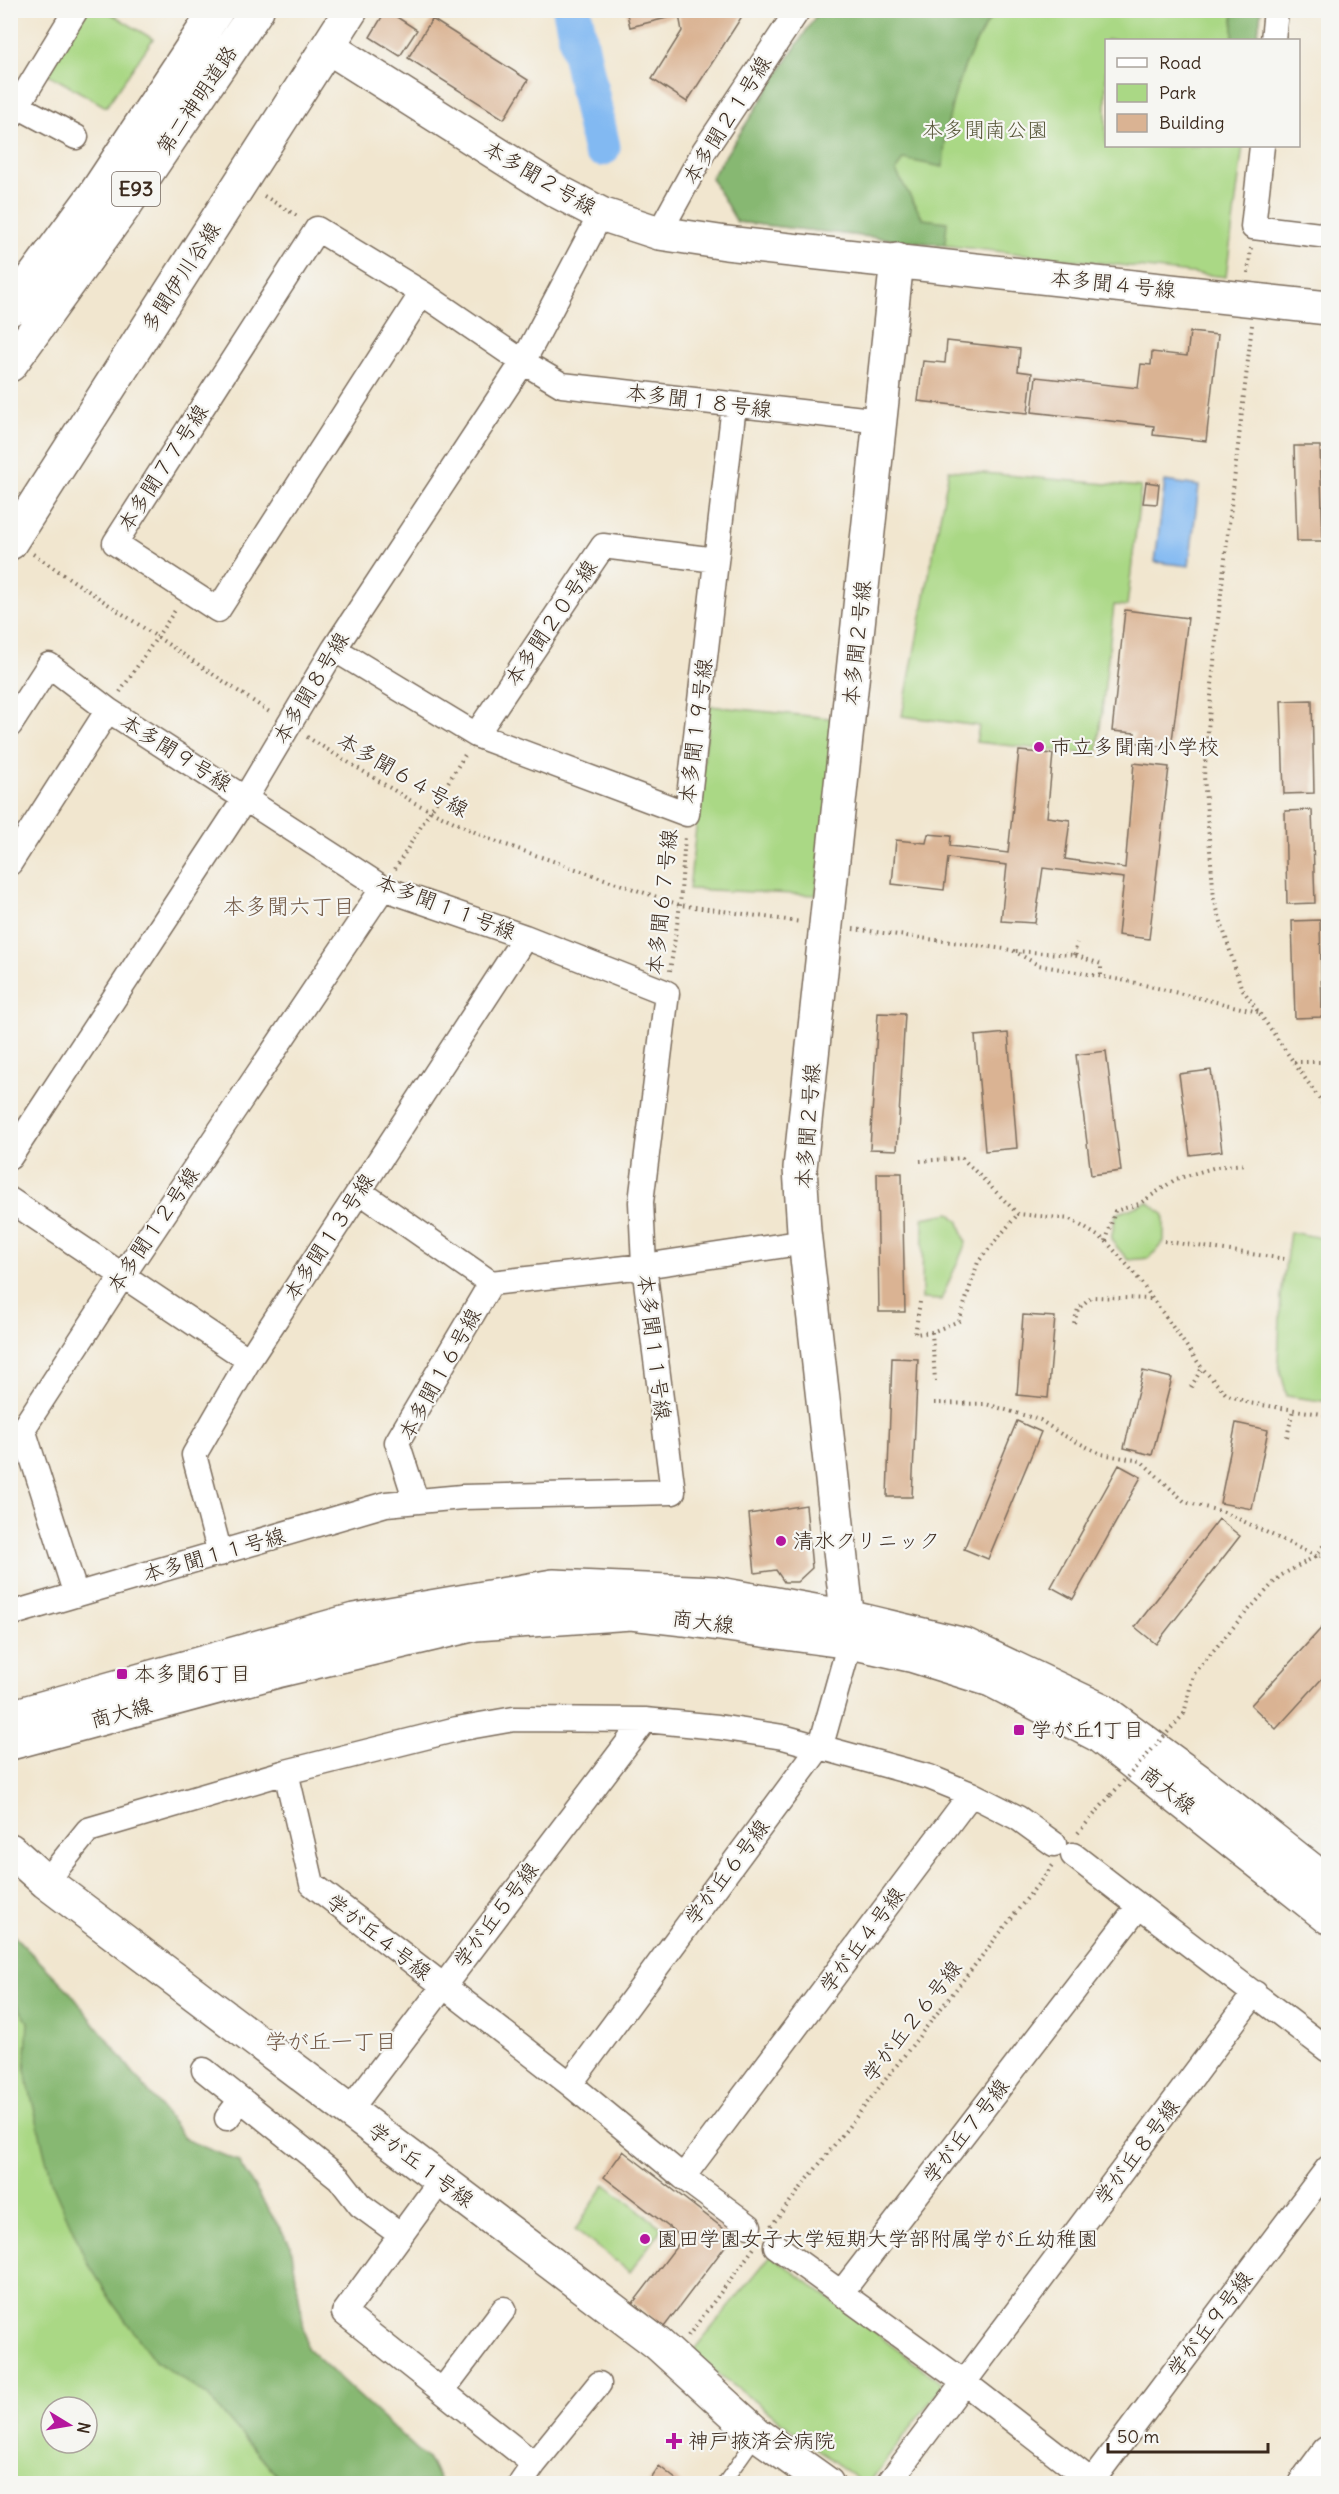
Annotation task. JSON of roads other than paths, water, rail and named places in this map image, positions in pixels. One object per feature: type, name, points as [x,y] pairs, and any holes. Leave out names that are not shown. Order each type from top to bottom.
[{"type":"main road","name":"第二神明道路","points":[[10,309],[95,194],[217,10]]},
{"type":"main road","name":"第二神明道路","points":[[10,365],[126,204],[257,10]]},
{"type":"main road","name":"多聞伊川谷線","points":[[11,542],[351,10]]},
{"type":"main road","name":"本多聞２号線","points":[[328,47],[553,189],[601,214],[659,233],[726,243],[897,260],[828,926],[800,1168],[806,1242],[849,1630]]},
{"type":"main road","name":"本多聞４号線","points":[[897,260],[1329,308]]},
{"type":"main road","name":"商大線","points":[[10,1717],[354,1620],[553,1586],[714,1593],[849,1630],[914,1656],[991,1680],[1098,1735],[1329,1917]]},
{"type":"main road","name":"商大線","points":[[10,1743],[278,1671],[476,1624],[631,1613],[849,1630],[964,1645],[1102,1710],[1199,1781],[1329,1883]]},
{"type":"main road","name":"学が丘１号線","points":[[10,1850],[46,1882],[673,2355],[758,2434],[827,2484]]},
{"type":"main road","points":[[1305,2484],[1329,2453]]},
{"type":"street","points":[[76,10],[14,109],[76,137]]},
{"type":"street","name":"本多聞２１号線","points":[[659,233],[704,151],[798,10]]},
{"type":"street","points":[[1273,39],[1276,10]]},
{"type":"street","points":[[1262,147],[1253,226],[1329,236]]},
{"type":"street","name":"本多聞８号線","points":[[10,1157],[246,797],[334,649],[523,362],[601,214]]},
{"type":"street","name":"本多聞７７号線","points":[[317,229],[422,293],[218,610],[115,543],[317,229]]},
{"type":"street","points":[[422,293],[523,362]]},
{"type":"street","name":"本多聞１８号線","points":[[523,362],[562,385],[881,421]]},
{"type":"street","name":"本多聞１９号線","points":[[334,649],[476,735],[687,814],[734,405]]},
{"type":"street","name":"本多聞２０号線","points":[[476,735],[603,546],[716,560]]},
{"type":"street","points":[[10,725],[49,665],[108,710]]},
{"type":"street","name":"本多聞９号線","points":[[10,863],[108,710],[246,797]]},
{"type":"street","name":"本多聞１１号線","points":[[10,1614],[386,1504],[462,1497],[673,1492],[644,1266],[641,1202],[667,993],[525,937],[383,888],[246,797]]},
{"type":"street","name":"本多聞１２号線","points":[[76,1595],[23,1429],[123,1275],[383,888]]},
{"type":"street","name":"本多聞１３号線","points":[[220,1554],[194,1455],[249,1359],[525,937]]},
{"type":"street","points":[[358,1191],[491,1283],[644,1266],[806,1242]]},
{"type":"street","points":[[10,1200],[249,1359]]},
{"type":"street","name":"本多聞１６号線","points":[[416,1501],[397,1442],[491,1283]]},
{"type":"street","name":"学が丘６号線","points":[[570,2084],[821,1745],[849,1630]]},
{"type":"street","points":[[46,1882],[88,1830],[286,1772],[457,1729],[514,1719],[645,1720],[718,1726],[821,1745],[929,1777],[971,1794],[1018,1818],[1064,1850],[1329,2050]]},
{"type":"street","name":"学が丘５号線","points":[[349,2111],[645,1720]]},
{"type":"street","name":"学が丘４号線","points":[[286,1772],[312,1884],[570,2084],[683,2177],[971,1794]]},
{"type":"street","name":"学が丘７号線","points":[[841,2293],[1139,1906]]},
{"type":"street","name":"学が丘８号線","points":[[888,2484],[1255,1993]]},
{"type":"street","points":[[204,2070],[234,2109],[339,2178],[360,2205],[401,2235]]},
{"type":"street","name":"学が丘９号線","points":[[1093,2482],[1329,2168]]},
{"type":"street","points":[[683,2177],[965,2383],[1093,2482]]},
{"type":"street","points":[[441,2180],[344,2313],[442,2391],[528,2473],[599,2384]]},
{"type":"street","points":[[442,2391],[504,2309]]},
{"type":"lane","points":[[723,2484],[758,2434]]},
{"type":"water","points":[[1165,481],[1199,486],[1189,566],[1155,562]]},
{"type":"waterway","points":[[572,10],[601,147]]},
{"type":"place","name":"市立多聞南小学校","points":[[1039,747]]},
{"type":"place","name":"清水クリニック","points":[[781,1541]]},
{"type":"place","name":"本多聞6丁目","points":[[122,1674]]},
{"type":"place","name":"学が丘1丁目","points":[[1019,1730]]},
{"type":"place","name":"園田学園女子大学短期大学部附属学が丘幼稚園","points":[[645,2239]]},
{"type":"place","name":"神戸掖済会病院","points":[[674,2441]]},
{"type":"district","name":"本多聞六丁目","points":[[289,906]]},
{"type":"district","name":"学が丘一丁目","points":[[331,2041]]},
{"type":"park label","name":"本多聞南公園","points":[[985,130]]}]
